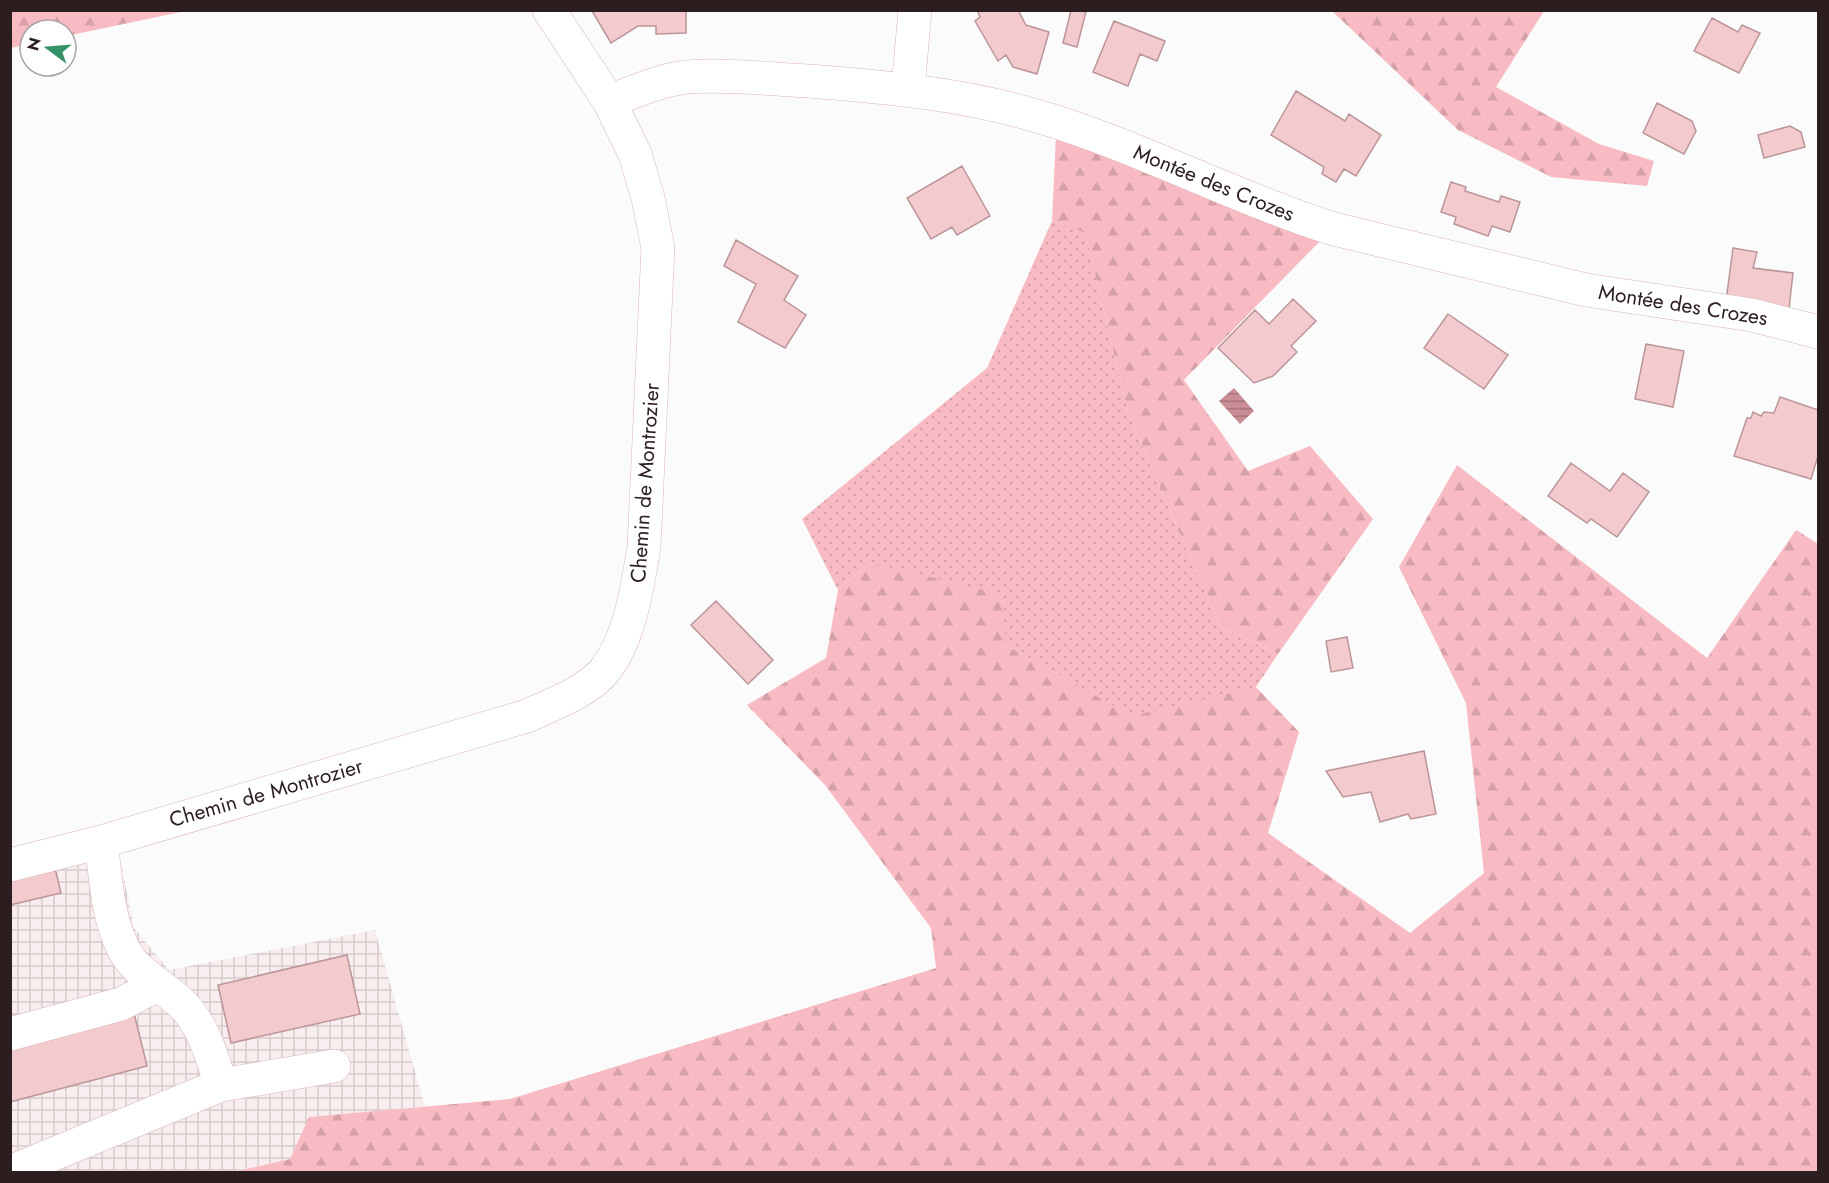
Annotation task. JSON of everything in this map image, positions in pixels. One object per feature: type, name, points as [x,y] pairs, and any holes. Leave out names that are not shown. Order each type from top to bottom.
[{"type":"street","name":"Chemin de Montrozier","points":[[10,865],[101,842],[527,716],[572,696],[605,670],[624,634],[636,596],[644,547],[658,248],[648,198],[635,154],[609,101],[549,10]]},
{"type":"street","points":[[908,89],[915,10]]},
{"type":"street","name":"Montée des Crozes","points":[[609,101],[654,84],[687,77],[775,79],[908,89],[1037,116],[1111,142],[1294,216],[1345,232],[1586,290],[1752,315],[1818,332]]},
{"type":"street","points":[[101,842],[112,921],[125,952],[157,985],[181,1003],[202,1028],[222,1085]]},
{"type":"street","points":[[10,1034],[121,1004],[157,985]]},
{"type":"street","points":[[10,1172],[222,1085],[334,1066]]},
{"type":"shaded area","points":[[1234,388],[1254,411],[1240,424],[1219,401]]},
{"type":"shaded area","points":[[118,848],[134,928],[169,970],[375,930],[425,1107],[310,1117],[290,1159],[233,1172],[11,1172],[11,877]]},
{"type":"green space","points":[[11,10],[186,11],[78,34],[78,18],[18,18],[18,47],[11,48]]},
{"type":"green space","points":[[1332,11],[1544,11],[1496,87],[1599,144],[1654,161],[1647,186],[1551,177],[1458,130]]},
{"type":"green space","points":[[1056,135],[1323,238],[1184,380],[1248,471],[1310,446],[1373,519],[1278,654],[1220,627],[1128,412],[1085,232],[1052,221]]},
{"type":"green space","points":[[1052,221],[1085,231],[1128,412],[1220,627],[1278,654],[1256,687],[1132,717],[1006,645],[871,563],[838,590],[802,519],[987,368]]},
{"type":"green space","points":[[1457,465],[1707,658],[1796,530],[1818,544],[1818,1172],[233,1172],[290,1159],[309,1117],[510,1099],[936,968],[931,928],[825,785],[747,705],[826,658],[838,590],[871,563],[1002,594],[1006,645],[1132,716],[1256,687],[1299,732],[1268,833],[1410,933],[1484,873],[1466,703],[1399,567]]},
{"type":"building","points":[[686,10],[686,33],[656,34],[656,26],[638,26],[611,43],[592,11]]},
{"type":"building","points":[[977,10],[1018,10],[1026,25],[1049,32],[1037,74],[1013,67],[1006,55],[998,61],[975,21],[980,17]]},
{"type":"building","points":[[1071,10],[1086,12],[1077,47],[1063,43]]},
{"type":"building","points":[[1712,18],[1738,32],[1742,25],[1760,33],[1739,73],[1694,51]]},
{"type":"building","points":[[1114,21],[1165,41],[1157,61],[1140,54],[1128,86],[1093,72]]},
{"type":"building","points":[[1296,91],[1345,121],[1349,114],[1381,135],[1356,176],[1344,169],[1336,182],[1322,174],[1324,167],[1271,135]]},
{"type":"building","points":[[1657,103],[1692,121],[1696,131],[1684,154],[1643,133]]},
{"type":"building","points":[[1790,126],[1801,132],[1805,147],[1764,158],[1758,135]]},
{"type":"building","points":[[962,166],[990,216],[957,235],[952,227],[931,239],[907,198]]},
{"type":"building","points":[[1451,182],[1466,187],[1465,191],[1499,202],[1501,196],[1520,202],[1510,232],[1492,226],[1488,236],[1454,224],[1456,217],[1441,212]]},
{"type":"building","points":[[736,240],[798,276],[784,300],[806,315],[785,348],[738,322],[756,284],[724,266]]},
{"type":"building","points":[[1733,248],[1757,252],[1753,268],[1793,273],[1789,309],[1726,301]]},
{"type":"building","points":[[1293,299],[1316,321],[1291,346],[1297,352],[1273,376],[1254,383],[1218,348],[1255,310],[1269,324]]},
{"type":"building","points":[[1448,314],[1508,355],[1484,389],[1424,348]]},
{"type":"building","points":[[1646,344],[1684,351],[1673,407],[1635,399]]},
{"type":"building","points":[[1780,397],[1818,410],[1818,456],[1811,479],[1734,456],[1747,418],[1751,418],[1753,412],[1761,416],[1764,412],[1774,413]]},
{"type":"building","points":[[1571,463],[1610,491],[1623,473],[1649,492],[1617,537],[1591,519],[1587,523],[1548,496]]},
{"type":"building","points":[[716,601],[773,660],[748,684],[691,625]]},
{"type":"building","points":[[1347,637],[1353,668],[1331,672],[1326,641]]},
{"type":"building","points":[[1424,751],[1436,814],[1411,819],[1408,814],[1380,822],[1371,792],[1343,797],[1326,771]]},
{"type":"building","points":[[52,868],[56,872],[61,893],[10,905],[10,880]]},
{"type":"building","points":[[347,955],[360,1014],[231,1043],[218,985]]},
{"type":"building","points":[[134,1013],[147,1066],[10,1102],[10,1046]]}]
